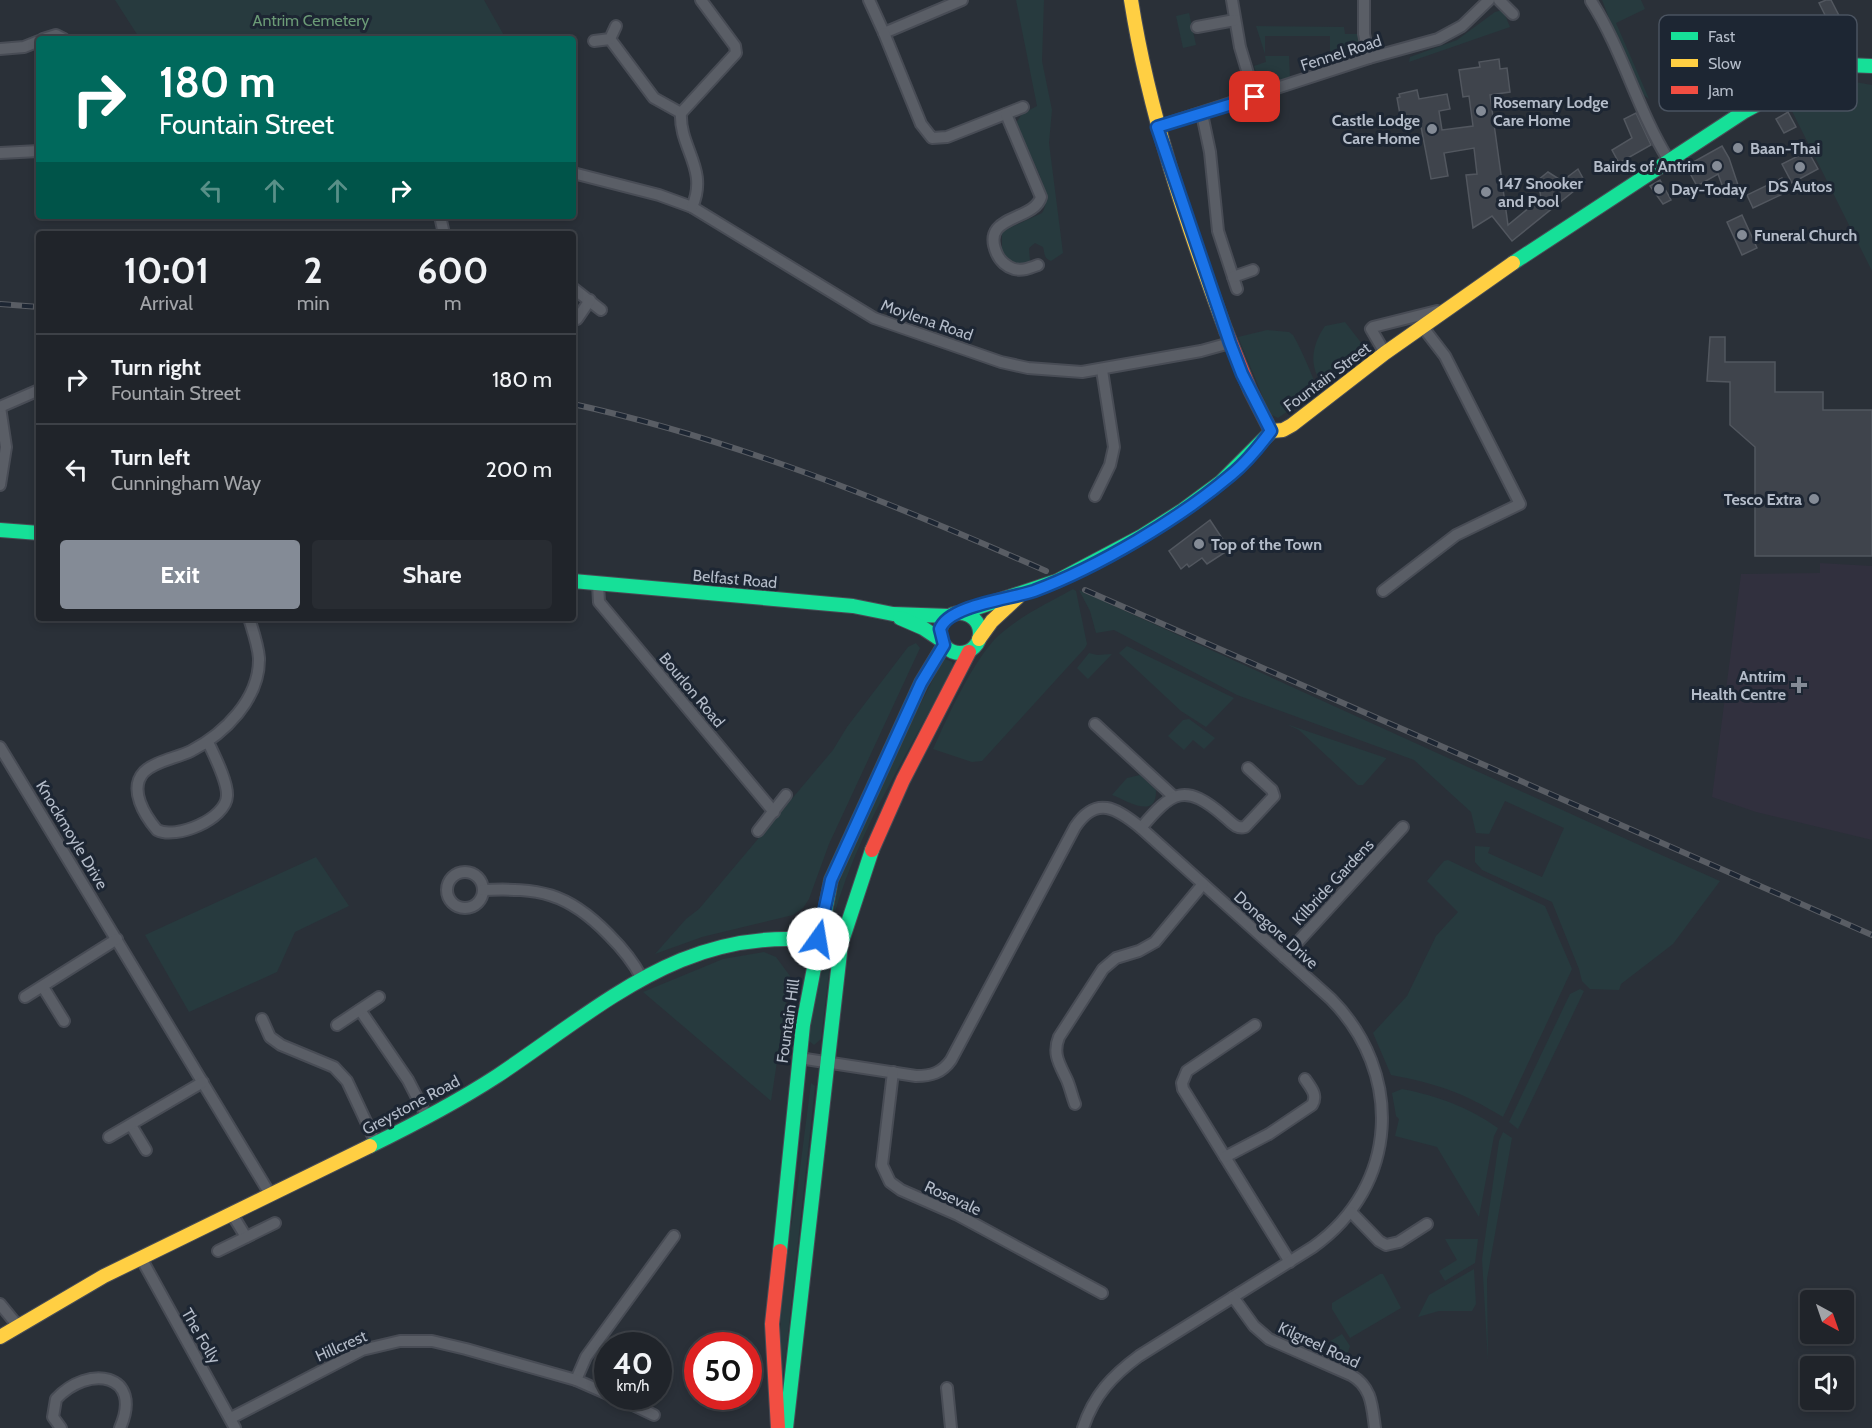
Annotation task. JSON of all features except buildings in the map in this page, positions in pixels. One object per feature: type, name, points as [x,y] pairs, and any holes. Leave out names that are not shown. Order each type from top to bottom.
[{"type":"main road","points":[[1131,0],[1138,51],[1157,127],[1230,343],[1242,374],[1271,431]]},
{"type":"main road","name":"Fountain Street","points":[[1857,65],[1872,66]]},
{"type":"main road","name":"Fountain Street","points":[[955,614],[983,604],[1018,596],[1067,577],[1112,553],[1204,496],[1250,457],[1271,431],[1283,430],[1292,424],[1446,309],[1668,159],[1749,111]]},
{"type":"main road","points":[[0,530],[36,533]]},
{"type":"main road","name":"Belfast Road","points":[[576,581],[853,606],[893,614],[955,614]]},
{"type":"main road","name":"Fountain Street","points":[[979,639],[992,621],[1018,596]]},
{"type":"main road","name":"Belfast Road","points":[[893,614],[923,628],[942,643]]},
{"type":"main road","points":[[786,1428],[841,944],[865,866],[903,780],[969,652],[979,639],[977,622],[967,614],[955,614],[940,629],[942,643],[956,653],[969,652]]},
{"type":"main road","name":"Fountain Hill","points":[[778,1428],[772,1324],[799,1058],[818,939],[831,880],[921,683],[942,643]]},
{"type":"main road","name":"Greystone Road","points":[[0,1337],[77,1290],[427,1117],[498,1075],[595,1005],[641,977],[701,954],[756,938],[792,936],[841,944]]},
{"type":"street","points":[[692,207],[697,194],[698,177],[682,126],[681,113],[736,53],[735,46],[701,0]]},
{"type":"street","points":[[869,0],[929,137],[935,140],[947,137],[1023,107]]},
{"type":"street","points":[[884,33],[962,0]]},
{"type":"street","points":[[1232,0],[1240,47],[1255,97]]},
{"type":"street","points":[[1364,0],[1364,33],[1368,58]]},
{"type":"street","name":"Fennel Road","points":[[1157,127],[1255,97],[1368,58],[1422,44],[1453,32],[1474,17],[1489,0]]},
{"type":"street","points":[[1499,0],[1513,15]]},
{"type":"street","points":[[1592,1],[1605,24],[1651,132],[1668,159]]},
{"type":"street","points":[[1197,27],[1235,20]]},
{"type":"street","points":[[610,39],[616,26]]},
{"type":"street","points":[[610,39],[654,98],[681,113]]},
{"type":"street","points":[[594,41],[610,39]]},
{"type":"street","points":[[0,49],[24,47],[36,42]]},
{"type":"street","points":[[1006,114],[1041,197],[1034,208],[998,228],[994,238],[994,247],[1000,259],[1011,268],[1023,270],[1038,265]]},
{"type":"street","points":[[1202,114],[1210,152],[1213,206],[1218,231],[1237,289]]},
{"type":"street","points":[[0,153],[36,151]]},
{"type":"street","name":"Moylena Road","points":[[576,174],[659,195],[692,207],[874,318],[1001,362],[1064,372],[1102,370],[1201,351],[1230,343]]},
{"type":"street","points":[[1233,277],[1253,270]]},
{"type":"street","points":[[576,290],[601,310]]},
{"type":"street","points":[[577,319],[590,300]]},
{"type":"street","name":"Fountain Street","points":[[1385,353],[1371,329],[1373,327],[1446,309]]},
{"type":"street","points":[[1383,591],[1456,535],[1520,504],[1445,356],[1422,326]]},
{"type":"street","points":[[1095,496],[1110,465],[1114,447],[1102,370]]},
{"type":"street","points":[[0,484],[6,447],[0,407],[36,391]]},
{"type":"street","name":"Bourlon Road","points":[[598,584],[599,602],[774,812]]},
{"type":"street","points":[[208,742],[227,793],[225,803],[212,817],[188,830],[173,833],[158,830],[139,798],[137,788],[139,779],[150,768],[208,742],[238,713],[250,695],[256,678],[258,654],[250,621]]},
{"type":"street","points":[[1095,723],[1173,796]]},
{"type":"street","name":"Knockmoyle Drive","points":[[0,747],[270,1194]]},
{"type":"street","points":[[1141,828],[1158,807],[1173,796],[1196,797],[1236,827],[1245,827],[1272,801],[1274,795],[1272,790],[1248,768]]},
{"type":"street","points":[[758,831],[786,795]]},
{"type":"street","name":"Donegore Drive","points":[[799,1058],[893,1072],[931,1075],[940,1071],[949,1063],[1074,827],[1082,817],[1095,809],[1107,808],[1124,814],[1141,828],[1349,1018],[1363,1039],[1377,1079],[1383,1114],[1380,1146],[1368,1182],[1351,1212],[1323,1241],[1119,1371],[1096,1397],[1083,1428]]},
{"type":"street","name":"Kilbride Gardens","points":[[1284,957],[1403,827]]},
{"type":"street","points":[[1075,1104],[1058,1061],[1056,1048],[1059,1037],[1103,969],[1116,958],[1139,951],[1155,942],[1203,884]]},
{"type":"street","points":[[483,890],[536,890],[568,901],[590,916],[613,939],[637,968],[641,977]]},
{"type":"street","points":[[25,997],[117,939]]},
{"type":"street","points":[[43,987],[64,1021]]},
{"type":"street","points":[[337,1025],[379,997]]},
{"type":"street","points":[[360,1010],[408,1080],[427,1117]]},
{"type":"street","points":[[262,1019],[270,1037],[281,1045],[334,1067],[347,1081],[376,1143]]},
{"type":"street","points":[[1255,1025],[1193,1066],[1184,1077],[1183,1089],[1290,1262]]},
{"type":"street","name":"Rosevale","points":[[893,1072],[882,1165],[890,1182],[901,1190],[958,1215],[1102,1293]]},
{"type":"street","points":[[1225,1157],[1269,1134],[1312,1105],[1314,1094],[1305,1079]]},
{"type":"street","points":[[109,1137],[203,1082]]},
{"type":"street","points":[[131,1125],[146,1150]]},
{"type":"street","points":[[1351,1212],[1377,1240],[1386,1245],[1395,1244],[1426,1224]]},
{"type":"street","points":[[232,1214],[246,1238]]},
{"type":"street","points":[[218,1251],[275,1223]]},
{"type":"street","points":[[576,1380],[586,1358],[674,1236]]},
{"type":"street","name":"The Folly","points":[[141,1258],[233,1423]]},
{"type":"street","name":"Kilgreel Road","points":[[1233,1297],[1254,1326],[1269,1339],[1351,1375],[1361,1382],[1370,1396],[1375,1428]]},
{"type":"street","points":[[0,1304],[18,1326]]},
{"type":"street","name":"Hillcrest","points":[[233,1423],[362,1350],[400,1341],[432,1341],[576,1380],[594,1388]]},
{"type":"street","points":[[61,1428],[52,1417],[56,1399],[80,1382],[102,1377],[115,1381],[124,1394],[126,1412],[120,1428]]},
{"type":"street","points":[[947,1388],[951,1428]]},
{"type":"street","points":[[643,1410],[654,1415]]},
{"type":"shaded area","name":"Antrim Health Centre","points":[[1820,563],[1872,566],[1872,840],[1756,812],[1712,797],[1741,574],[1820,573]]},
{"type":"green space","name":"Antrim Cemetery","points":[[115,0],[484,0],[504,36],[138,36]]},
{"type":"green space","points":[[1016,0],[1044,0],[1042,61],[1052,110],[1049,143],[1063,253],[1051,261],[1048,260],[1043,247],[1035,243],[1029,248],[1030,261],[1027,264],[1012,265],[1002,255],[1002,233],[1042,213],[1045,204],[1042,181],[1016,123],[1022,114],[1037,106]]},
{"type":"green space","points":[[1602,0],[1641,0],[1645,9],[1616,23],[1649,99],[1637,90]]},
{"type":"green space","points":[[1503,10],[1510,27],[1409,62],[1410,57],[1457,40],[1495,12]]},
{"type":"green space","points":[[1189,13],[1196,45],[1183,48],[1176,16]]},
{"type":"green space","points":[[1256,26],[1344,27],[1345,34],[1360,34],[1358,51],[1353,58],[1322,68],[1321,55],[1330,54],[1330,36],[1265,36],[1265,54]]},
{"type":"green space","points":[[1265,56],[1289,56],[1290,78],[1272,83],[1263,82],[1254,66],[1266,62]]},
{"type":"green space","points":[[1857,82],[1872,85],[1872,271],[1792,111],[1857,111]]},
{"type":"green space","points":[[1345,322],[1369,353],[1326,384],[1321,382],[1314,368],[1317,339],[1325,326]]},
{"type":"green space","points":[[1267,330],[1289,332],[1293,335],[1307,363],[1317,391],[1278,418],[1270,414],[1238,337]]},
{"type":"green space","points":[[1073,589],[1076,591],[1087,644],[1085,648],[982,761],[972,762],[933,749],[962,689],[989,646],[1015,622]]},
{"type":"green space","points":[[1079,590],[1720,881],[1673,944],[1621,984],[1619,990],[1590,989],[1582,981],[1552,902],[1482,870],[1475,862],[1475,846],[1490,847],[1488,853],[1542,877],[1564,828],[1505,801],[1489,834],[1476,833],[1471,812],[1414,760],[1237,695],[1114,630],[1096,633],[1090,611]]},
{"type":"green space","points":[[916,643],[920,648],[829,844],[809,899],[803,908],[793,915],[702,937],[655,954],[686,919],[699,909],[833,750],[847,727],[908,647]]},
{"type":"green space","points":[[1127,646],[1234,698],[1206,727],[1181,711],[1119,653]]},
{"type":"green space","points":[[1089,653],[1112,654],[1088,679],[1077,668]]},
{"type":"green space","points":[[945,659],[952,662],[953,666],[871,821],[856,853],[833,919],[830,921],[828,920],[838,886],[864,820],[894,756]]},
{"type":"green space","points":[[1189,719],[1215,738],[1204,749],[1193,740],[1184,750],[1168,736],[1183,720]]},
{"type":"green space","points":[[1286,724],[1386,759],[1363,785],[1358,785],[1299,730]]},
{"type":"green space","points":[[1140,775],[1156,790],[1152,805],[1146,807],[1132,804],[1112,795],[1127,778]]},
{"type":"green space","points":[[316,857],[349,906],[295,932],[277,972],[189,1012],[145,935]]},
{"type":"green space","points":[[1448,860],[1545,906],[1572,969],[1503,1117],[1449,1090],[1391,1075],[1373,1033],[1407,996],[1436,936],[1458,912],[1427,881],[1444,861]]},
{"type":"green space","points":[[764,952],[776,957],[790,976],[771,1101],[643,992],[723,959]]},
{"type":"green space","points":[[824,958],[830,964],[821,1039],[814,1045],[808,1040],[817,963]]},
{"type":"green space","points":[[1580,989],[1584,991],[1518,1129],[1509,1122],[1570,994]]},
{"type":"green space","points":[[811,1083],[815,1086],[782,1389],[780,1354],[782,1279],[797,1192]]},
{"type":"green space","points":[[1402,1089],[1452,1103],[1498,1128],[1494,1136],[1479,1217],[1437,1147],[1395,1136],[1399,1119],[1396,1116],[1392,1093]]},
{"type":"green space","points":[[1503,1132],[1512,1138],[1487,1279],[1488,1362],[1482,1259],[1499,1141]]},
{"type":"green space","points":[[1445,1239],[1478,1239],[1475,1263],[1445,1281],[1439,1271],[1457,1260]]},
{"type":"green space","points":[[1474,1269],[1476,1304],[1472,1311],[1439,1311],[1418,1317],[1429,1295]]},
{"type":"green space","points":[[1383,1274],[1401,1308],[1350,1338],[1332,1309],[1332,1303]]},
{"type":"green space","points":[[1342,1334],[1350,1346],[1347,1355],[1337,1357],[1317,1349]]},
{"type":"railway","points":[[0,304],[36,307]]},
{"type":"railway","points":[[576,405],[694,436],[813,475],[930,521],[1046,571]]},
{"type":"railway","points":[[1085,590],[1872,935]]},
{"type":"traffic: fast","points":[[1857,65],[1872,66]]},
{"type":"traffic: fast","points":[[1513,263],[1745,111]]},
{"type":"traffic: fast","points":[[961,613],[1057,581],[1142,536],[1221,482],[1272,431]]},
{"type":"traffic: fast","points":[[0,530],[36,533]]},
{"type":"traffic: fast","points":[[576,581],[853,606],[893,614],[949,616]]},
{"type":"traffic: fast","points":[[960,613],[968,614],[974,619],[979,625],[980,633],[979,641],[974,647],[968,652],[960,653],[952,652],[946,647],[941,641],[940,633],[941,625],[946,619],[952,614],[960,613]]},
{"type":"traffic: fast","points":[[900,618],[923,628],[941,640]]},
{"type":"traffic: fast","points":[[780,1251],[803,1025],[831,880],[921,683],[944,645]]},
{"type":"traffic: fast","points":[[786,1428],[841,944],[872,850]]},
{"type":"traffic: fast","points":[[370,1146],[482,1086],[616,994],[656,972],[697,954],[741,943],[789,939],[841,944]]},
{"type":"traffic: slow","points":[[1131,0],[1148,85],[1170,168],[1226,331]]},
{"type":"traffic: slow","points":[[1272,431],[1283,430],[1292,425],[1385,353],[1513,263]]},
{"type":"traffic: slow","points":[[979,639],[992,621],[1018,597]]},
{"type":"traffic: slow","points":[[0,1337],[104,1276],[370,1146]]},
{"type":"traffic: jam","points":[[1226,331],[1250,390],[1271,431]]},
{"type":"traffic: jam","points":[[872,850],[903,780],[969,652]]},
{"type":"traffic: jam","points":[[778,1428],[772,1324],[780,1251]]},
{"type":"place","name":"Rosemary Lodge Care Home","points":[[1481,111]]},
{"type":"place","name":"Castle Lodge Care Home","points":[[1432,129]]},
{"type":"place","name":"Baan-Thai","points":[[1738,148]]},
{"type":"place","name":"Bairds of Antrim","points":[[1717,166]]},
{"type":"place","name":"DS Autos","points":[[1800,167]]},
{"type":"place","name":"Day-Today","points":[[1659,189]]},
{"type":"place","name":"147 Snooker and Pool","points":[[1486,192]]},
{"type":"place","name":"Funeral Church","points":[[1742,235]]},
{"type":"place","name":"Tesco Extra","points":[[1814,499]]},
{"type":"place","name":"Top of the Town","points":[[1199,544]]},
{"type":"place","name":"Antrim Health Centre","points":[[1799,685]]},
{"type":"route","points":[[818,939],[831,880],[921,683],[944,645],[940,629],[945,619],[983,604],[1018,596],[1049,585],[1143,535],[1196,502],[1231,475],[1250,457],[1271,431],[1242,374],[1230,343],[1157,127],[1255,97]]}]
